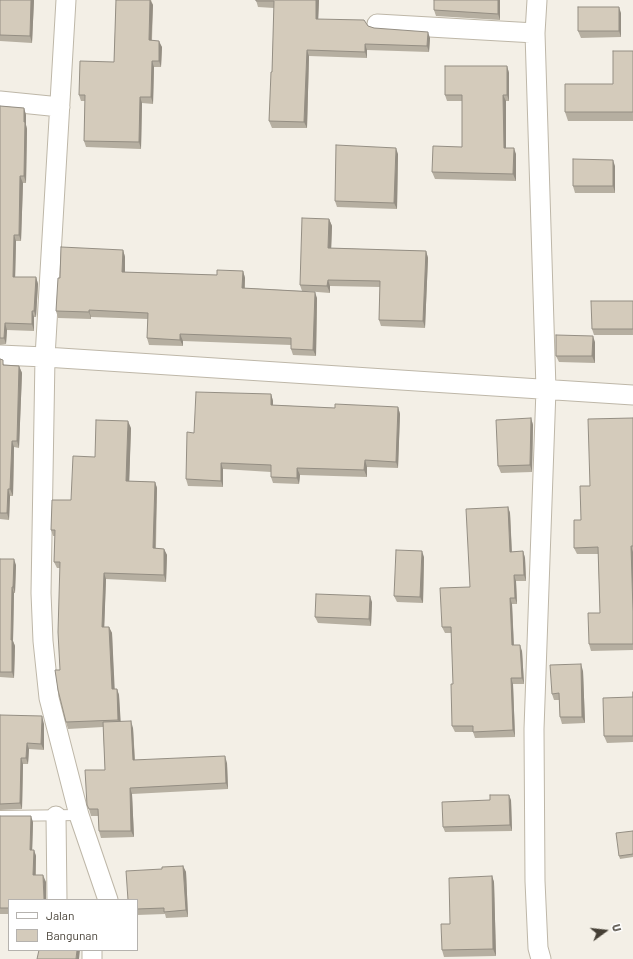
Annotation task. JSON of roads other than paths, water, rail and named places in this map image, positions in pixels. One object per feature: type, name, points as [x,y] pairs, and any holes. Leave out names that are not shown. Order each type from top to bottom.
[{"type":"street","points":[[66,0],[45,356],[41,593],[43,641],[49,698],[79,815],[108,899]]},
{"type":"street","points":[[537,0],[535,33],[546,389],[534,729],[538,948],[541,959]]},
{"type":"street","points":[[377,24],[535,33]]},
{"type":"street","points":[[0,101],[60,107]]},
{"type":"street","points":[[0,355],[45,356],[633,395]]},
{"type":"street","points":[[56,816],[57,899]]},
{"type":"lane","points":[[0,816],[79,815]]}]
